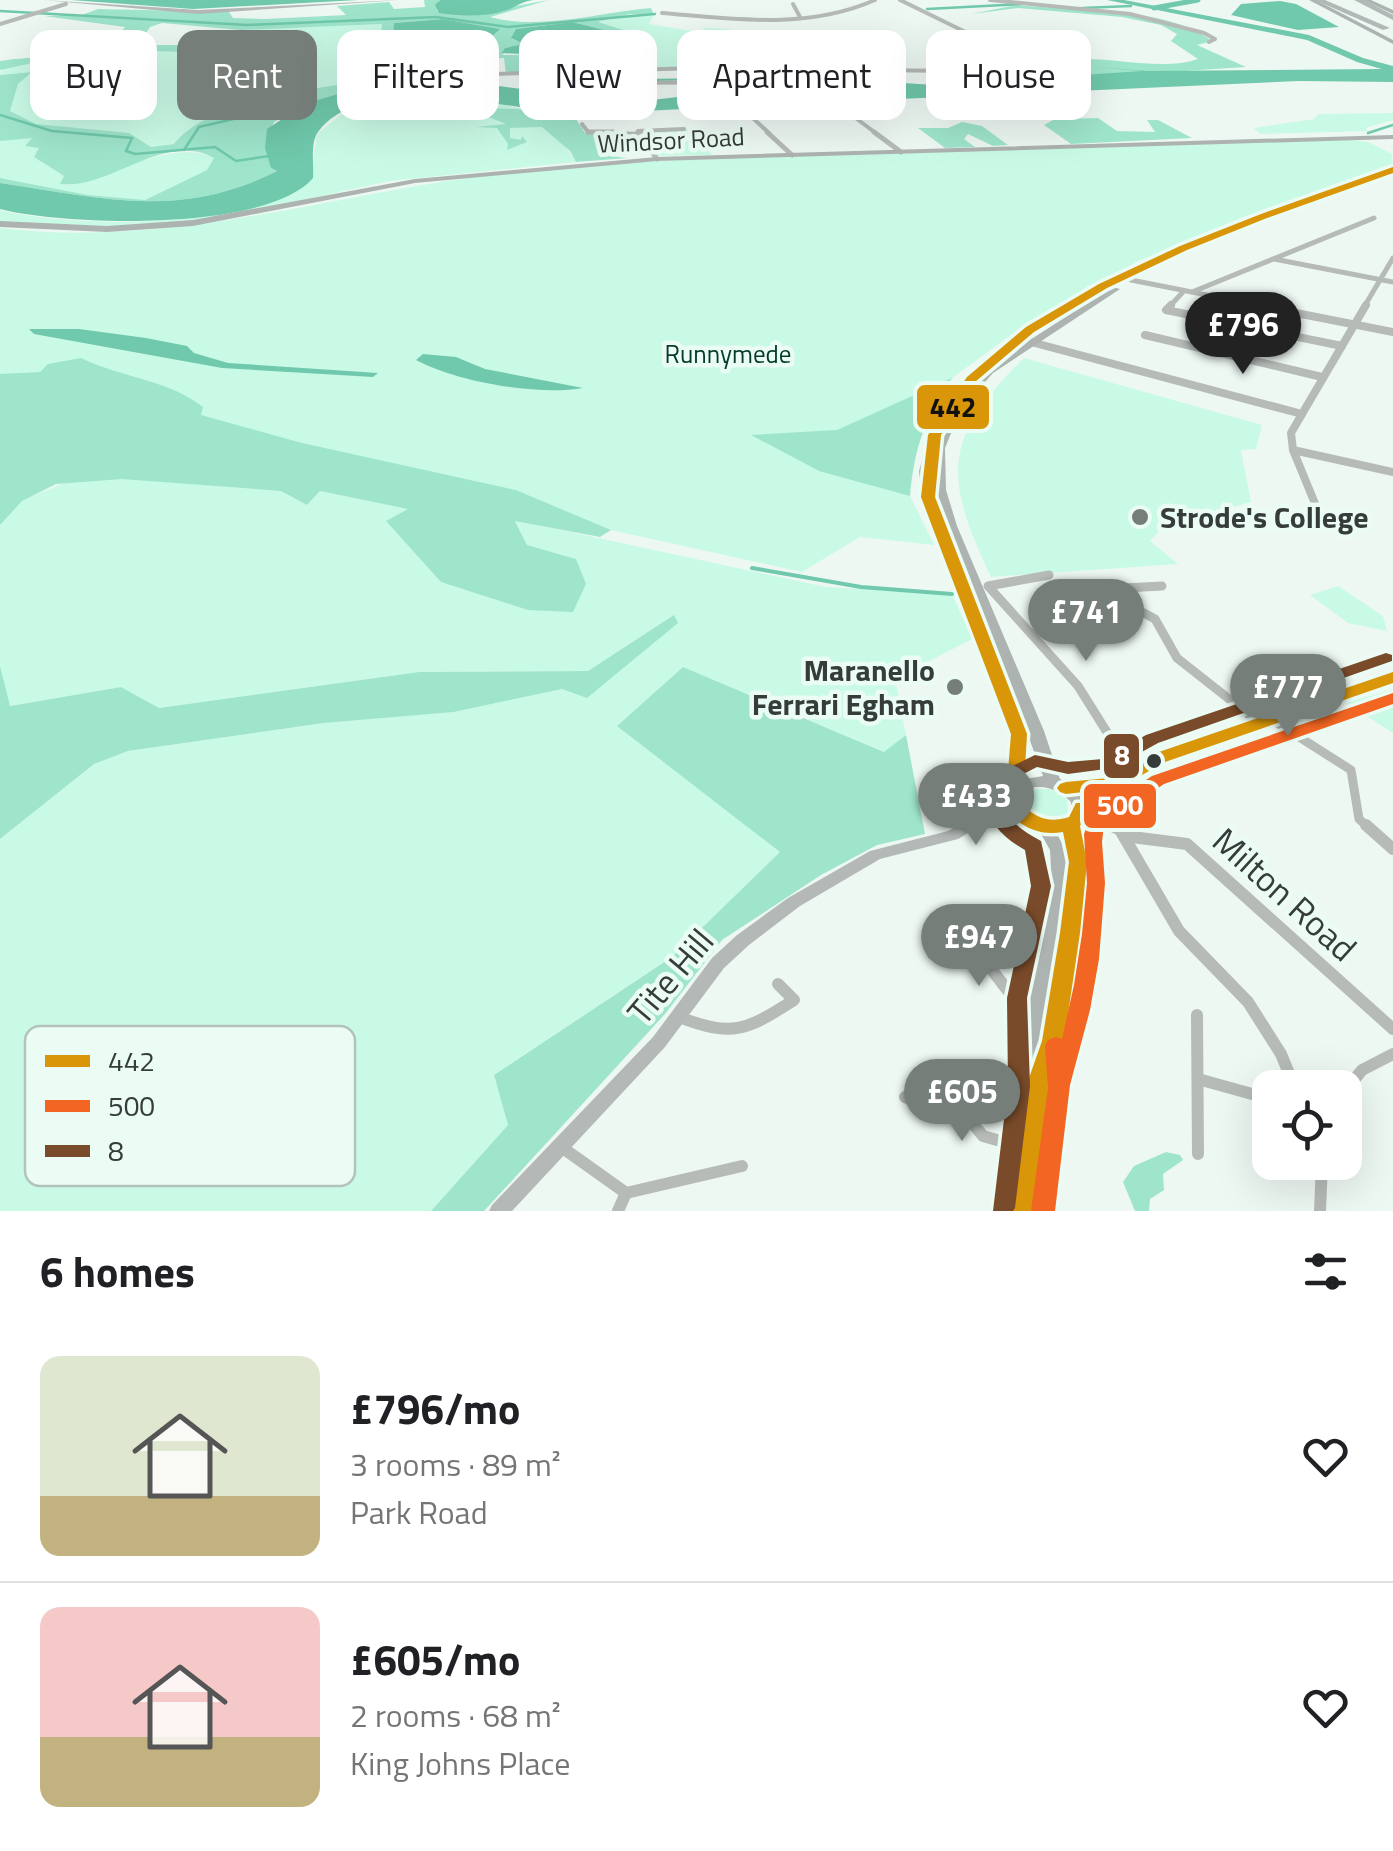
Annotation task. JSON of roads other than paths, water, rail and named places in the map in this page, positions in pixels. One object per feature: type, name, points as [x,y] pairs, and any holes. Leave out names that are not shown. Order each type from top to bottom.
[{"type":"highway","points":[[1319,0],[1392,22]]},
{"type":"highway","points":[[1333,0],[1392,22]]},
{"type":"highway","points":[[1344,0],[1392,22]]},
{"type":"highway","points":[[1358,0],[1392,22]]},
{"type":"main road","points":[[46,0],[198,12],[397,0]]},
{"type":"main road","points":[[1312,0],[1393,42]]},
{"type":"main road","points":[[1366,0],[1392,22]]},
{"type":"main road","name":"Windsor Road","points":[[0,224],[107,230],[193,224],[392,184],[657,159],[1393,137]]},
{"type":"main road","points":[[1016,800],[1021,740],[940,531],[925,470],[933,426],[949,396],[980,365],[1131,280],[1393,173]]},
{"type":"main road","points":[[1047,1002],[1078,862],[1078,816],[1059,785],[951,526],[938,477],[939,448],[956,408],[989,371],[1097,288],[1147,264],[1393,173]]},
{"type":"main road","points":[[1046,828],[1078,816],[1113,784],[1141,766],[1393,678]]},
{"type":"main road","points":[[1016,800],[1031,782],[1113,784]]},
{"type":"main road","points":[[1016,800],[1046,828],[1058,850],[1061,888],[1047,1002],[1053,1041],[1040,1078],[1023,1211]]},
{"type":"main road","name":"Tite Hill","points":[[499,1211],[679,1017],[730,950],[794,902],[875,856],[954,834],[984,814],[1016,800]]},
{"type":"street","points":[[662,13],[800,17],[854,9],[875,0]]},
{"type":"street","points":[[900,0],[1028,62],[948,71],[906,70]]},
{"type":"street","points":[[990,0],[1130,14],[1204,33],[1215,39],[1209,42]]},
{"type":"street","points":[[0,24],[66,4]]},
{"type":"street","points":[[793,4],[800,17]]},
{"type":"street","points":[[499,73],[677,69]]},
{"type":"street","points":[[756,120],[792,155]]},
{"type":"street","points":[[858,120],[900,152]]},
{"type":"street","points":[[614,121],[622,132]]},
{"type":"street","points":[[582,124],[588,132],[684,129]]},
{"type":"street","points":[[638,132],[657,159]]},
{"type":"street","points":[[1342,346],[1166,310],[1187,292],[1374,218]]},
{"type":"street","points":[[1323,522],[1293,450],[1292,433],[1393,258]]},
{"type":"street","points":[[1274,259],[1393,282]]},
{"type":"street","points":[[1131,280],[1393,332]]},
{"type":"street","points":[[1145,335],[1322,377]]},
{"type":"street","points":[[1026,339],[1302,414]]},
{"type":"street","points":[[1293,450],[1393,472]]},
{"type":"street","points":[[1049,575],[988,586],[1013,622],[1052,655],[1110,737],[1141,766]]},
{"type":"street","points":[[1162,586],[1124,588],[1136,607],[1155,618],[1178,658],[1268,723],[1354,774],[1359,819],[1393,849]]},
{"type":"street","points":[[1110,823],[1113,784]]},
{"type":"street","points":[[1078,816],[1110,823],[1127,839],[1180,932],[1248,1002],[1288,1070]]},
{"type":"street","name":"Milton Road","points":[[1127,839],[1187,844],[1393,1029]]},
{"type":"street","points":[[933,954],[985,961],[1008,992],[1047,1002]]},
{"type":"street","points":[[679,1017],[720,1034],[738,1032],[798,997],[778,984]]},
{"type":"street","points":[[1197,1016],[1198,1154]]},
{"type":"street","points":[[1362,1070],[1393,1054]]},
{"type":"street","points":[[1198,1079],[1252,1094]]},
{"type":"street","points":[[906,1096],[970,1120],[984,1136],[1032,1149]]},
{"type":"street","points":[[560,1146],[626,1194],[742,1166]]},
{"type":"street","points":[[1320,1211],[1321,1180]]},
{"type":"street","points":[[618,1211],[626,1194]]},
{"type":"waterway","points":[[1111,0],[1309,38],[1393,69]]},
{"type":"waterway","points":[[1154,8],[1198,0]]},
{"type":"waterway","points":[[927,9],[1021,4]]},
{"type":"waterway","points":[[1082,8],[1131,6]]},
{"type":"waterway","points":[[0,11],[247,25],[436,17],[508,27],[655,14]]},
{"type":"waterway","points":[[0,115],[52,131],[132,138],[126,151],[135,154],[184,150]]},
{"type":"waterway","points":[[184,150],[199,127],[229,120]]},
{"type":"waterway","points":[[1368,133],[1393,125]]},
{"type":"waterway","points":[[184,150],[215,147],[236,161],[269,156]]},
{"type":"waterway","points":[[752,568],[861,587],[952,594]]},
{"type":"place","name":"Strode's College","points":[[1140,517]]},
{"type":"place","name":"Maranello Ferrari Egham","points":[[955,687]]},
{"type":"park label","name":"Runnymede","points":[[728,354]]}]
